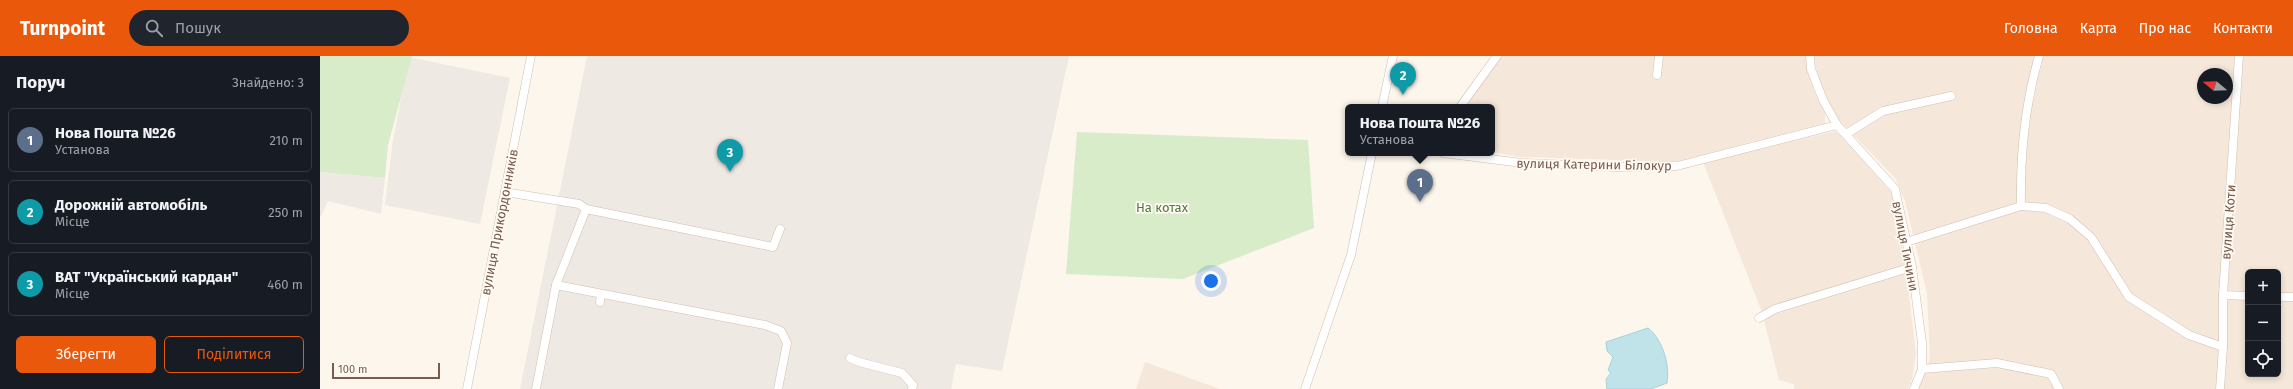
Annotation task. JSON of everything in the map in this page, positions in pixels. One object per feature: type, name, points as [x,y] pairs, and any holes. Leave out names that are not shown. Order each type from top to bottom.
[{"type":"street","name":"вулиця Прикордонників","points":[[466,389],[531,56]]},
{"type":"street","points":[[1383,104],[1393,56]]},
{"type":"street","points":[[1462,104],[1497,56]]},
{"type":"street","points":[[1657,75],[1659,56]]},
{"type":"street","name":"вулиця Тичини","points":[[1810,56],[1812,69],[1823,100],[1838,125],[1895,189],[1912,267],[1922,343],[1922,369],[1914,389]]},
{"type":"street","points":[[2021,206],[2021,182],[2030,89],[2039,56]]},
{"type":"street","name":"вулиця Коти","points":[[2220,389],[2223,347],[2223,295],[2239,56]]},
{"type":"street","points":[[1846,134],[1883,111],[1951,96]]},
{"type":"street","name":"вулиця Катерини Білокур","points":[[1467,156],[1522,163],[1617,167],[1677,166],[1838,125]]},
{"type":"street","points":[[1305,389],[1351,255],[1371,156]]},
{"type":"street","points":[[505,192],[579,204],[586,209],[773,247],[780,229]]},
{"type":"street","points":[[1906,242],[2021,206],[2046,208],[2070,219],[2091,237],[2129,297],[2189,335],[2223,347]]},
{"type":"street","points":[[536,389],[556,284],[586,209]]},
{"type":"street","points":[[1759,318],[1774,309],[1912,267]]},
{"type":"street","points":[[556,284],[601,298],[765,325],[781,331],[787,343],[778,389]]},
{"type":"street","points":[[2223,295],[2245,296]]},
{"type":"street","points":[[2281,297],[2293,297]]},
{"type":"street","points":[[850,358],[859,362],[902,373],[913,385],[912,389]]},
{"type":"street","points":[[1922,369],[1997,362],[2051,374],[2059,389]]},
{"type":"shaded area","points":[[587,56],[1069,56],[1002,371],[956,364],[951,389],[520,389]]},
{"type":"shaded area","points":[[1501,56],[1806,56],[1814,91],[1825,113],[1825,123],[1674,162],[1521,157],[1495,153],[1495,104],[1467,104]]},
{"type":"shaded area","points":[[1813,56],[2293,56],[2293,389],[1918,389],[1930,358],[1927,294],[1905,201],[1895,178],[1839,120],[1823,95]]},
{"type":"shaded area","points":[[409,57],[510,78],[480,224],[385,205],[393,140]]},
{"type":"shaded area","points":[[1836,131],[1891,192],[1905,260],[1916,354],[1912,379],[1908,389],[1794,389],[1794,384],[1779,380],[1762,312],[1703,162]]},
{"type":"shaded area","points":[[320,172],[385,178],[381,214],[328,201],[320,218]]},
{"type":"shaded area","points":[[1145,362],[1220,389],[1136,389]]},
{"type":"green space","points":[[320,56],[412,56],[388,145],[385,178],[320,172]]},
{"type":"green space","name":"На котах","points":[[1077,132],[1308,140],[1314,228],[1183,279],[1066,274]]},
{"type":"water","points":[[1648,328],[1658,339],[1664,353],[1668,376],[1667,383],[1651,389],[1607,389],[1606,379],[1611,373],[1608,370],[1613,357],[1607,351],[1606,342]]},
{"type":"place","name":"Дорожній автомобіль","points":[[1403,95]]},
{"type":"place","name":"ВАТ \"Український кардан\"","points":[[730,172]]},
{"type":"place","name":"Нова Пошта №26","points":[[1420,202]]}]
